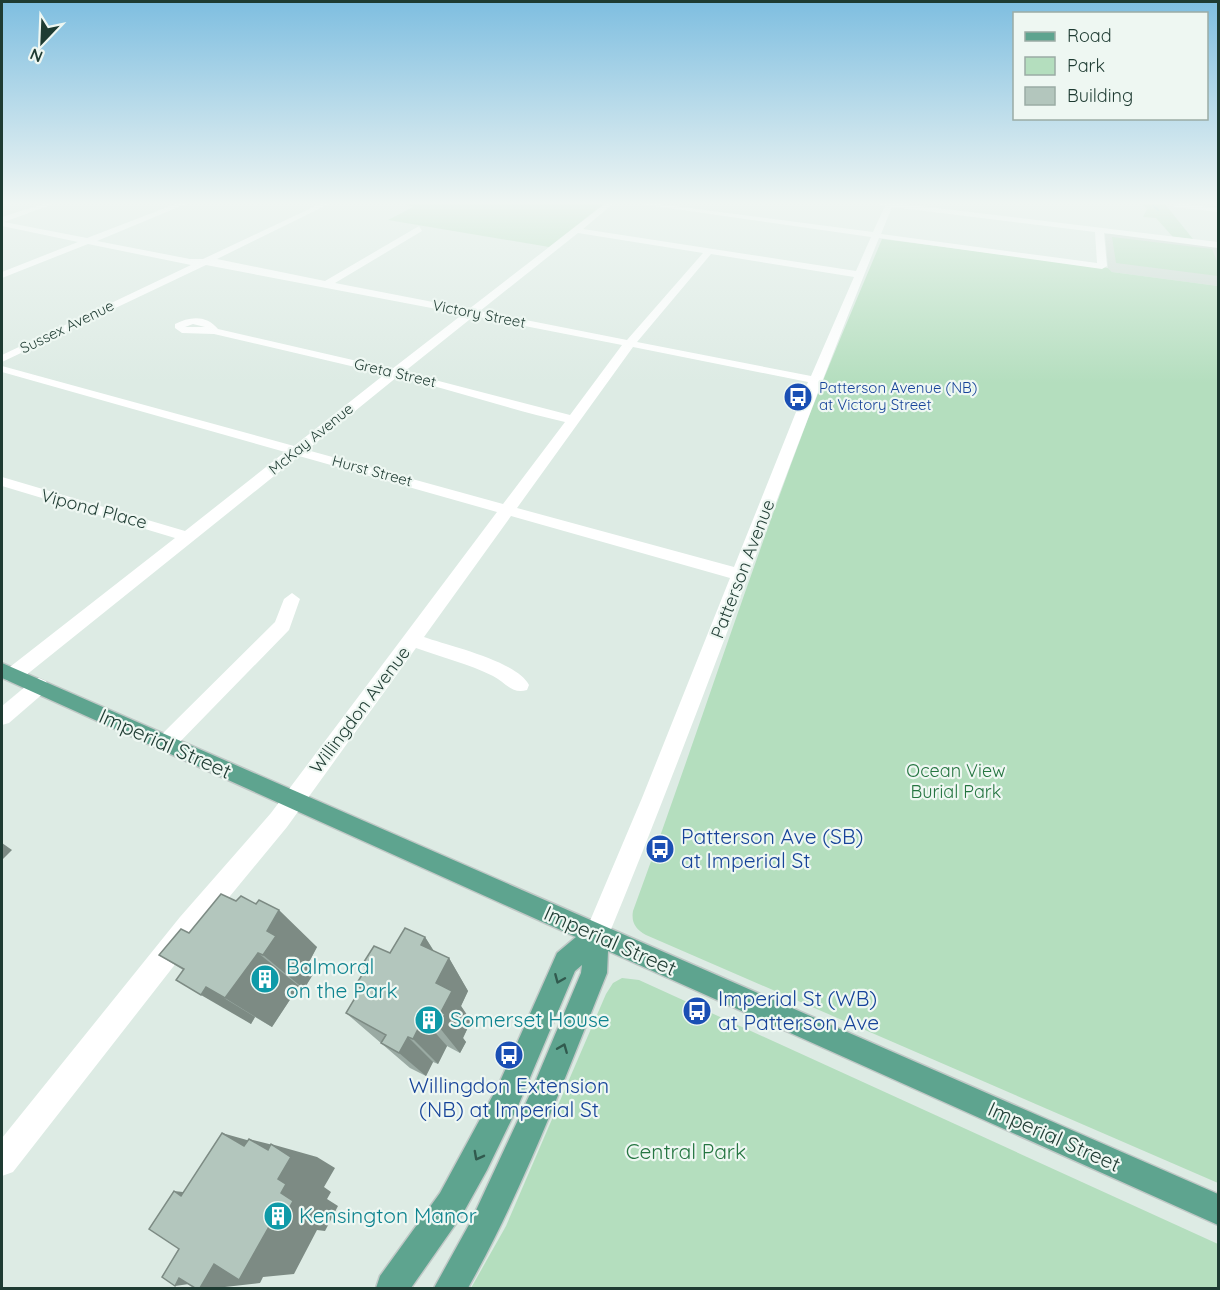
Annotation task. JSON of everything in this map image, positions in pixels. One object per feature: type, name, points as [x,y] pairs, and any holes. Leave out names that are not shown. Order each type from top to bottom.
[{"type":"main road","name":"Imperial Street","points":[[7,673],[1218,1210]]},
{"type":"main road","points":[[392,1288],[451,1204],[476,1159],[508,1096],[566,962],[596,935]]},
{"type":"main road","points":[[450,1288],[483,1232],[541,1102],[594,973],[596,935]]},
{"type":"street","points":[[2,275],[32,263]]},
{"type":"street","name":"Sussex Avenue","points":[[2,359],[200,263]]},
{"type":"street","name":"Victory Street","points":[[209,263],[815,380]]},
{"type":"street","points":[[326,284],[361,263]]},
{"type":"street","name":"McKay Avenue","points":[[7,673],[187,537],[533,263]]},
{"type":"street","name":"Willingdon Avenue","points":[[2,1161],[293,800],[631,343],[699,263]]},
{"type":"street","points":[[786,263],[861,275]]},
{"type":"street","name":"Patterson Avenue","points":[[596,935],[607,913],[741,575],[815,380],[866,263]]},
{"type":"street","points":[[1081,263],[1102,266],[1102,263]]},
{"type":"street","name":"Greta Street","points":[[214,331],[457,387],[508,405],[573,420]]},
{"type":"street","name":"Hurst Street","points":[[2,369],[741,575]]},
{"type":"street","name":"Vipond Place","points":[[2,481],[52,499],[127,517],[187,537]]},
{"type":"street","points":[[165,744],[283,625],[292,600]]},
{"type":"street","points":[[412,640],[500,670],[520,685]]},
{"type":"street","points":[[2,717],[39,686]]},
{"type":"shaded area","points":[[1108,263],[1218,263],[1218,286],[1112,272]]},
{"type":"green space","name":"Ocean View Burial Park","points":[[872,263],[1071,263],[1108,268],[1112,272],[1218,286],[1218,1183],[646,935],[637,928],[634,922],[633,911],[785,480]]},
{"type":"green space","points":[[1118,263],[1218,263],[1218,276]]},
{"type":"green space","name":"Central Park","points":[[622,978],[639,980],[1218,1244],[1218,1288],[471,1288],[506,1226],[606,994],[613,983]]},
{"type":"building","points":[[221,894],[236,901],[241,896],[256,904],[259,900],[279,910],[267,931],[276,936],[263,955],[258,953],[225,998],[206,987],[201,995],[176,980],[184,969],[159,955],[181,929],[189,933]]},
{"type":"building","points":[[405,928],[425,937],[421,945],[449,958],[436,983],[452,991],[441,1012],[445,1014],[439,1027],[423,1019],[413,1039],[408,1037],[399,1053],[381,1043],[386,1035],[346,1013],[361,988],[355,986],[367,967],[362,965],[374,946],[390,953]]},
{"type":"building","points":[[222,1133],[244,1146],[249,1139],[268,1150],[271,1144],[291,1157],[278,1179],[286,1184],[281,1193],[293,1201],[278,1229],[270,1225],[239,1280],[214,1264],[200,1288],[195,1288],[179,1278],[175,1286],[162,1277],[179,1249],[149,1229],[174,1191],[181,1196]]},
{"type":"place","name":"Patterson Avenue (NB) at Victory Street","points":[[798,397]]},
{"type":"place","name":"Patterson Ave (SB) at Imperial St","points":[[660,849]]},
{"type":"place","name":"Balmoral on the Park","points":[[265,979]]},
{"type":"place","name":"Imperial St (WB) at Patterson Ave","points":[[697,1011]]},
{"type":"place","name":"Somerset House","points":[[429,1020]]},
{"type":"place","name":"Willingdon Extension (NB) at Imperial St","points":[[509,1055]]},
{"type":"place","name":"Kensington Manor","points":[[278,1216]]}]
